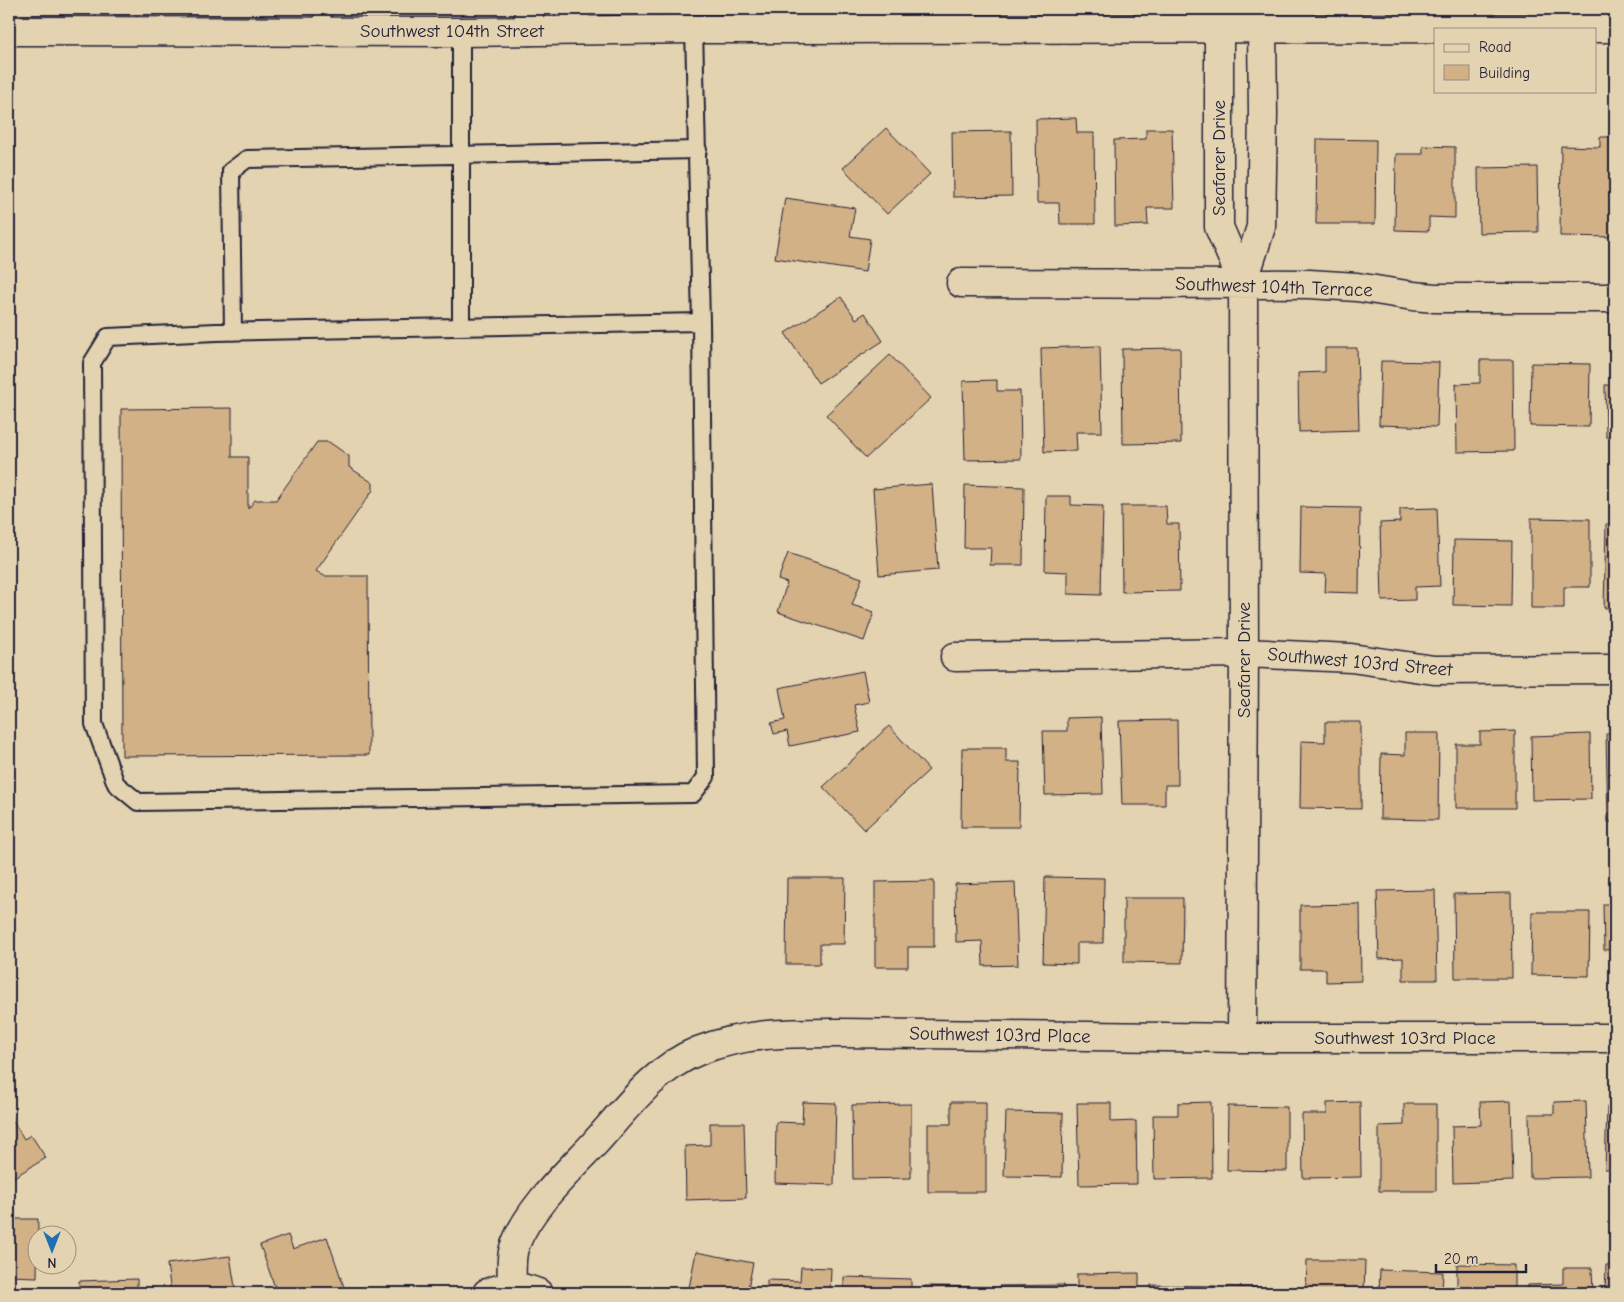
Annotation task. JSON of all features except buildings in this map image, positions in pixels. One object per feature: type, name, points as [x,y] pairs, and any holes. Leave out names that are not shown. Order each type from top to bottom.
[{"type":"street","name":"Southwest 104th Street","points":[[9,31],[322,20],[461,32],[529,20],[575,20],[694,29],[1615,28]]},
{"type":"street","name":"Seafarer Drive","points":[[1219,28],[1218,227],[1243,283]]},
{"type":"street","name":"Seafarer Drive","points":[[1242,1038],[1243,283],[1261,227],[1262,28]]},
{"type":"street","name":"Southwest 104th Terrace","points":[[961,283],[1243,283],[1356,287],[1435,298],[1615,298]]},
{"type":"street","name":"Southwest 103rd Street","points":[[955,657],[1244,653],[1351,658],[1434,670],[1615,670]]},
{"type":"street","name":"Southwest 103rd Place","points":[[499,1290],[512,1261],[515,1246],[538,1206],[644,1090],[661,1074],[696,1052],[749,1036],[780,1032],[1242,1038],[1615,1038]]},
{"type":"street","points":[[499,1290],[522,1288],[538,1293]]},
{"type":"lane","points":[[694,29],[701,322],[706,777],[693,794],[138,802],[116,784],[94,724],[92,363],[108,337],[233,332],[701,322]]},
{"type":"lane","points":[[461,32],[461,327]]},
{"type":"lane","points":[[233,332],[231,171],[247,159],[698,150]]}]
